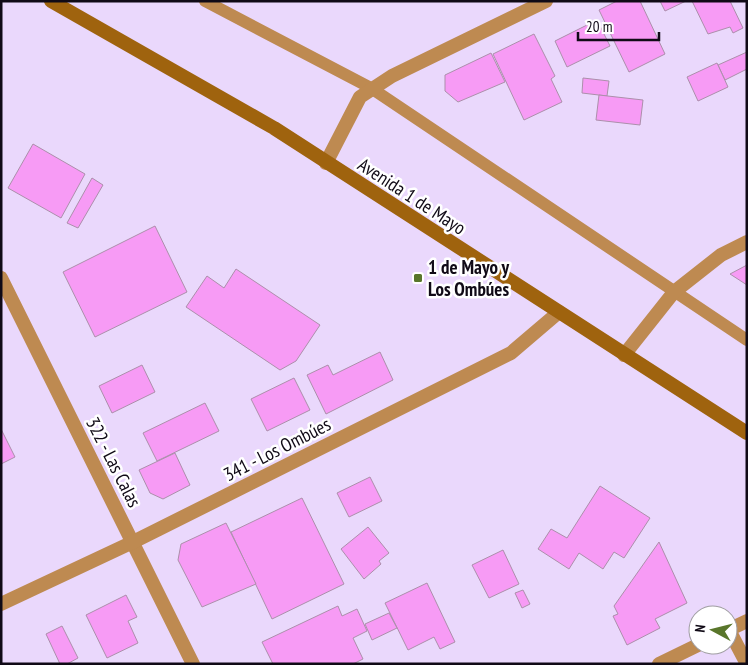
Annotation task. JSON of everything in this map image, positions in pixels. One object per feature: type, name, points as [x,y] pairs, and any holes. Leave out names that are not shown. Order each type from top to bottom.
[{"type":"main road","name":"Avenida 1 de Mayo","points":[[51,1],[274,128],[747,433]]},
{"type":"street","points":[[326,163],[360,97],[371,88],[546,1]]},
{"type":"street","points":[[624,355],[674,292],[721,255],[747,242]]},
{"type":"street","name":"322 - Las Calas","points":[[1,278],[193,664]]},
{"type":"street","name":"341 - Los Ombúes","points":[[1,604],[133,542],[511,353],[559,312]]},
{"type":"street","points":[[738,647],[747,664]]},
{"type":"street","points":[[659,664],[688,650]]},
{"type":"lane","points":[[205,1],[371,88],[747,340]]},
{"type":"building","points":[[617,1],[640,1],[665,54],[629,72],[599,10]]},
{"type":"building","points":[[660,1],[686,1],[665,11]]},
{"type":"building","points":[[692,1],[730,1],[743,28],[733,33],[730,27],[708,34]]},
{"type":"building","points":[[597,20],[610,46],[567,67],[555,41]]},
{"type":"building","points":[[534,34],[555,76],[551,79],[562,102],[524,120],[493,54]]},
{"type":"building","points":[[747,52],[747,69],[725,80],[718,65]]},
{"type":"building","points":[[491,53],[505,82],[458,102],[445,91],[445,75]]},
{"type":"building","points":[[717,63],[728,87],[698,101],[687,77]]},
{"type":"building","points":[[583,78],[609,81],[607,96],[582,93]]},
{"type":"building","points":[[599,95],[643,100],[640,125],[596,120]]},
{"type":"building","points":[[33,144],[85,174],[61,218],[8,188]]},
{"type":"building","points":[[92,178],[103,185],[78,228],[67,223]]},
{"type":"building","points":[[155,226],[187,292],[95,337],[63,272]]},
{"type":"building","points":[[747,265],[747,285],[730,274]]},
{"type":"building","points":[[236,269],[320,325],[296,361],[280,370],[186,307],[207,276],[224,288]]},
{"type":"building","points":[[380,352],[393,380],[326,414],[307,375],[328,365],[333,375]]},
{"type":"building","points":[[142,365],[155,392],[112,413],[99,386]]},
{"type":"building","points":[[294,378],[310,410],[267,431],[251,399]]},
{"type":"building","points":[[205,403],[219,431],[157,461],[143,433]]},
{"type":"building","points":[[1,429],[15,457],[1,464]]},
{"type":"building","points":[[175,453],[190,485],[163,499],[150,493],[139,470]]},
{"type":"building","points":[[370,477],[382,501],[349,517],[337,493]]},
{"type":"building","points":[[600,486],[650,518],[624,558],[614,552],[603,569],[579,553],[569,569],[538,549],[551,529],[567,538]]},
{"type":"building","points":[[302,498],[344,584],[272,619],[231,532]]},
{"type":"building","points":[[226,523],[256,584],[202,607],[178,560],[181,544]]},
{"type":"building","points":[[368,527],[389,553],[379,561],[381,564],[364,579],[341,549]]},
{"type":"building","points":[[659,542],[687,603],[655,619],[660,628],[627,645],[613,616],[618,614],[614,606]]},
{"type":"building","points":[[503,550],[519,584],[489,598],[472,565]]},
{"type":"building","points":[[427,583],[455,642],[440,649],[434,637],[408,650],[385,603]]},
{"type":"building","points":[[523,590],[530,604],[522,608],[515,593]]},
{"type":"building","points":[[126,595],[137,617],[128,621],[138,643],[107,658],[86,615]]},
{"type":"building","points":[[338,606],[342,616],[357,609],[367,631],[353,638],[363,659],[353,664],[273,664],[262,642]]},
{"type":"building","points":[[389,613],[397,628],[372,640],[365,624]]},
{"type":"building","points":[[62,626],[78,658],[67,664],[60,664],[46,634]]},
{"type":"place","name":"1 de Mayo y Los Ombúes","points":[[418,278]]}]
